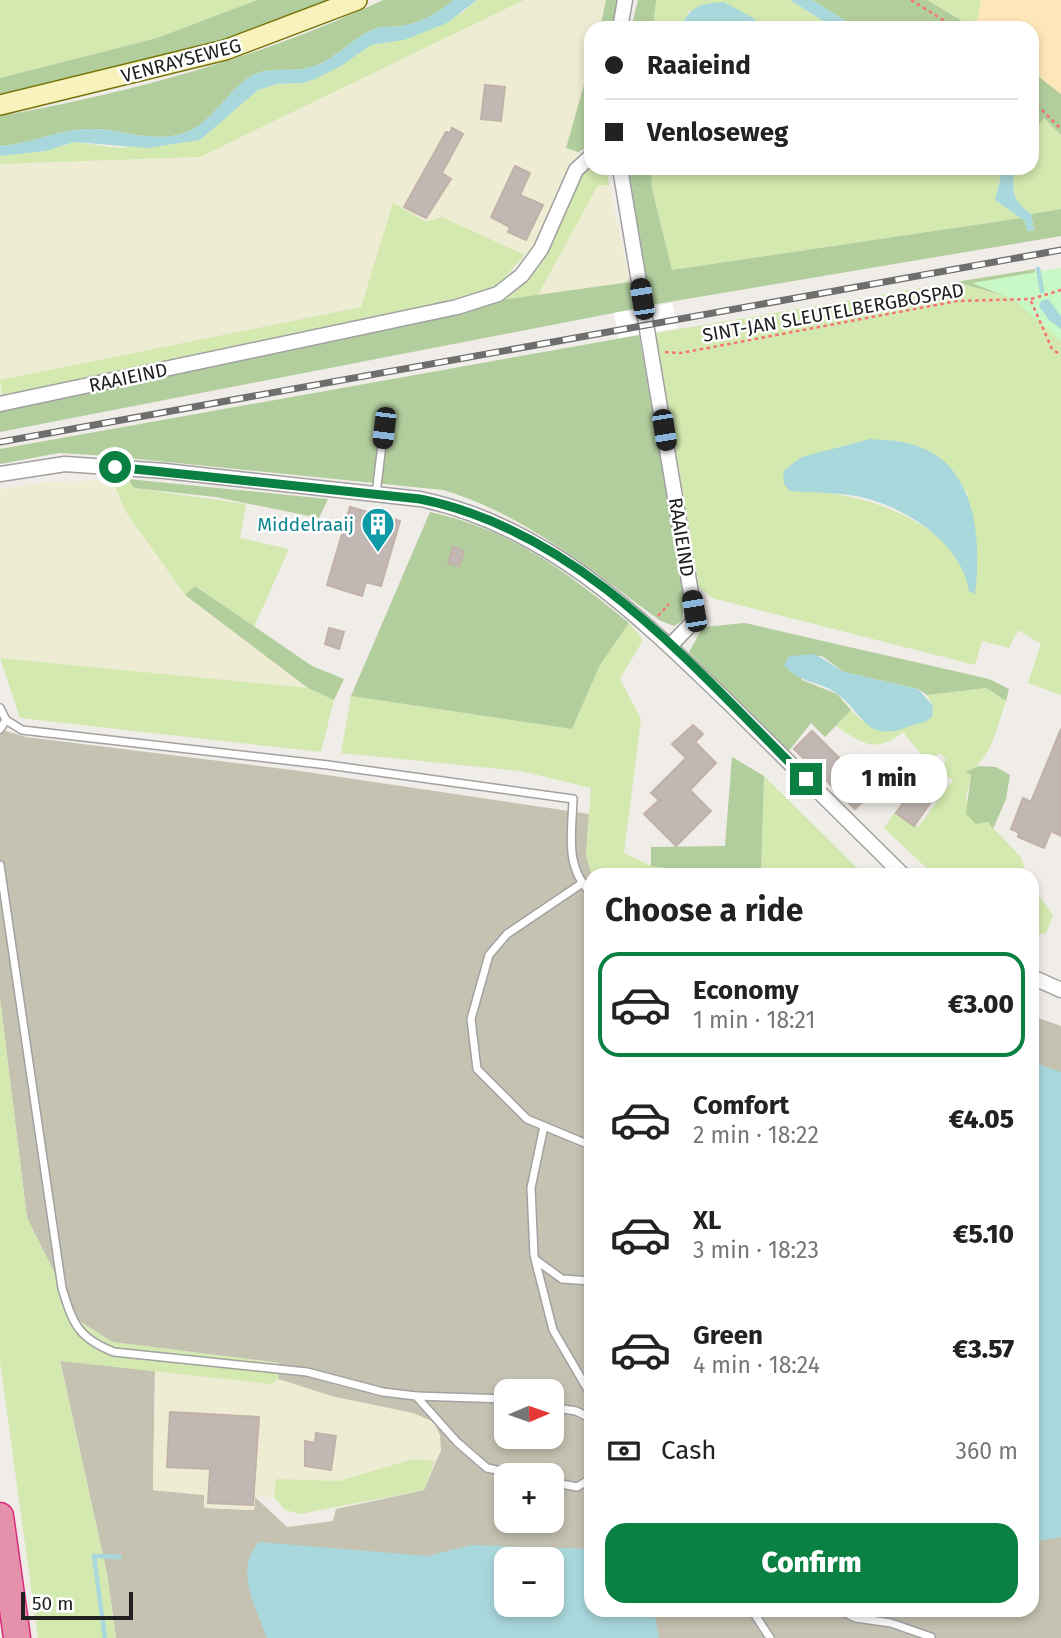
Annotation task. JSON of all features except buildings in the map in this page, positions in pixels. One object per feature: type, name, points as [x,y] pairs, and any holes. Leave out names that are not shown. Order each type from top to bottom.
[{"type":"highway","points":[[0,1516],[17,1638]]},
{"type":"main road","name":"VENRAYSEWEG","points":[[0,105],[225,50],[357,0]]},
{"type":"street","points":[[621,21],[625,0]]},
{"type":"street","name":"RAAIEIND","points":[[0,404],[457,307],[498,294],[522,275],[541,248],[576,170],[584,162]]},
{"type":"street","name":"RAAIEIND","points":[[621,175],[694,611],[692,623],[670,646]]},
{"type":"street","points":[[0,474],[65,464],[165,471],[376,494],[460,507],[513,529],[543,545],[649,626],[896,868]]},
{"type":"street","points":[[1039,980],[1061,990]]},
{"type":"lane","points":[[376,494],[384,428]]},
{"type":"lane","points":[[0,708],[6,720],[22,730],[328,765],[573,799],[571,858],[584,887]]},
{"type":"lane","points":[[0,729],[6,720]]},
{"type":"lane","points":[[0,865],[62,1288],[72,1320],[89,1342],[114,1352],[307,1372],[383,1392],[494,1399]]},
{"type":"lane","points":[[581,884],[507,934],[489,955],[471,1019],[477,1069],[527,1119],[584,1143]]},
{"type":"lane","points":[[544,1126],[531,1188],[536,1259],[552,1330],[584,1384]]},
{"type":"lane","points":[[536,1259],[562,1279],[584,1280]]},
{"type":"lane","points":[[416,1396],[457,1442],[487,1468],[494,1469]]},
{"type":"lane","points":[[564,1409],[584,1415]]},
{"type":"lane","points":[[564,1484],[577,1487],[584,1483]]},
{"type":"lane","points":[[756,1617],[770,1638]]},
{"type":"lane","points":[[854,1617],[891,1623],[937,1638]]},
{"type":"path","points":[[911,0],[945,21]]},
{"type":"path","points":[[1039,107],[1061,129]]},
{"type":"path","name":"SINT-JAN SLEUTELBERGBOSPAD","points":[[651,351],[681,353],[957,301],[1031,299],[1061,290]]},
{"type":"path","points":[[1031,299],[1052,349],[1061,355]]},
{"type":"path","points":[[649,626],[669,604]]},
{"type":"shaded area","points":[[0,725],[6,731],[26,737],[300,771],[589,814],[586,855],[590,868],[584,868],[584,1617],[1039,1617],[1039,1018],[1061,1026],[1061,1638],[116,1638],[107,1574],[60,1360],[155,1371],[153,1490],[205,1495],[205,1508],[254,1510],[255,1497],[287,1527],[333,1521],[336,1509],[424,1490],[441,1450],[331,1396],[278,1379],[279,1363],[112,1342],[78,1320],[27,1218],[0,999]]},
{"type":"green space","points":[[0,0],[257,0],[157,38],[0,78]]},
{"type":"green space","points":[[257,0],[329,0],[284,19],[153,64],[0,94],[0,78],[157,38]]},
{"type":"green space","points":[[383,0],[453,0],[422,20],[374,29],[319,64],[304,69],[267,71],[253,75],[235,89],[203,122],[184,133],[160,137],[101,129],[78,130],[0,146],[0,116],[98,96],[195,71],[291,39]]},
{"type":"green space","points":[[477,0],[524,0],[200,157],[0,164],[0,156],[46,151],[74,142],[119,148],[200,140],[258,90],[277,84],[303,83],[341,66],[371,45],[405,39],[462,13]]},
{"type":"green space","points":[[524,0],[606,0],[602,21],[584,21],[584,85],[566,148],[578,152],[549,218],[535,245],[525,255],[442,217],[426,223],[394,203],[362,307],[0,380],[0,164],[200,157]]},
{"type":"green space","points":[[606,0],[619,0],[614,21],[602,21]]},
{"type":"green space","points":[[638,0],[656,0],[654,21],[633,21]]},
{"type":"green space","points":[[656,0],[790,0],[823,21],[728,21],[689,11],[684,21],[654,21]]},
{"type":"green space","points":[[812,0],[927,0],[962,21],[846,21]]},
{"type":"green space","points":[[927,0],[981,0],[977,21],[962,21]]},
{"type":"green space","points":[[1039,77],[1061,94],[1061,135],[1044,118],[1039,126]]},
{"type":"green space","points":[[584,85],[584,149],[578,152],[566,148]]},
{"type":"green space","points":[[1044,118],[1061,135],[1061,209],[1031,214],[1017,199],[1014,175],[1039,175],[1039,126]]},
{"type":"green space","points":[[584,169],[584,175],[608,175],[609,185],[598,185],[538,295],[501,300],[517,290],[541,262]]},
{"type":"green space","points":[[629,175],[651,175],[652,188],[672,270],[1021,218],[1025,221],[1027,231],[1034,230],[1031,214],[1061,209],[1061,236],[651,305]]},
{"type":"green space","points":[[651,175],[1001,175],[995,200],[1021,218],[672,270],[652,188]]},
{"type":"green space","points":[[598,184],[609,185],[630,282],[538,295]]},
{"type":"green space","points":[[393,203],[426,222],[442,217],[525,255],[498,285],[486,293],[2,396],[0,380],[361,307]]},
{"type":"green space","points":[[1061,268],[1061,341],[1015,300],[972,283]]},
{"type":"green space","points":[[1035,269],[1035,280],[1009,297],[956,282]]},
{"type":"green space","points":[[630,282],[634,309],[0,432],[0,410],[501,300]]},
{"type":"green space","points":[[956,282],[1009,297],[1061,329],[1061,695],[1028,683],[1041,644],[1018,630],[1009,648],[982,641],[975,665],[712,598],[699,587],[656,333]],"holes":[[[967,491],[970,591],[963,569],[951,550],[935,534],[894,511],[829,493]]]},
{"type":"green space","points":[[639,335],[685,597],[682,621],[674,626],[661,621],[584,564],[530,529],[473,501],[443,490],[59,453],[0,464],[0,449]]},
{"type":"green space","points":[[128,479],[134,488],[246,504],[240,538],[289,549],[254,627],[196,586],[185,595],[126,512],[112,480]]},
{"type":"green space","points":[[128,479],[328,499],[319,518],[216,497],[134,488]]},
{"type":"green space","points":[[112,480],[126,512],[185,595],[308,688],[0,658],[0,489],[48,482]]},
{"type":"green space","points":[[430,512],[460,520],[512,541],[583,586],[629,623],[600,665],[572,729],[351,696]]},
{"type":"green space","points":[[195,586],[312,666],[344,679],[334,700],[308,688],[185,595]]},
{"type":"green space","points":[[629,623],[643,640],[620,679],[641,719],[624,853],[651,866],[667,868],[590,868],[586,855],[591,788],[521,771],[341,753],[351,696],[572,729],[600,665]]},
{"type":"green space","points":[[745,623],[989,679],[1009,689],[1006,701],[986,688],[927,695],[918,689],[844,672],[822,656],[795,656],[802,680],[837,694],[851,710],[825,737],[811,723],[788,752],[689,652],[703,627]]},
{"type":"green space","points":[[0,658],[308,688],[334,700],[321,752],[20,718]]},
{"type":"green space","points":[[986,688],[1006,701],[988,751],[975,767],[967,772],[971,774],[966,800],[1021,857],[1024,868],[927,868],[884,828],[894,813],[918,827],[953,780],[941,772],[946,759],[939,753],[929,764],[903,732],[877,745],[862,742],[836,726],[851,710],[880,730],[896,729],[929,720],[933,706],[927,695]]},
{"type":"green space","points":[[732,757],[764,776],[761,868],[651,866],[651,847],[725,846]]},
{"type":"green space","points":[[978,766],[996,767],[1010,775],[1006,799],[993,829],[988,822],[976,824],[966,814],[971,775],[966,772]]},
{"type":"green space","points":[[764,776],[857,868],[761,868]]},
{"type":"green space","points":[[1039,895],[1053,915],[1046,933],[1039,934]]},
{"type":"green space","points":[[0,999],[27,1218],[78,1320],[112,1342],[279,1363],[278,1379],[271,1384],[60,1361],[107,1574],[116,1638],[38,1638],[0,1362]]},
{"type":"green space","points":[[155,1371],[271,1384],[278,1379],[331,1396],[413,1413],[434,1422],[440,1435],[441,1450],[435,1461],[413,1459],[339,1481],[276,1480],[274,1497],[255,1497],[254,1510],[204,1508],[204,1495],[153,1490]]},
{"type":"green space","points":[[413,1459],[435,1461],[424,1490],[300,1514],[285,1510],[274,1497],[276,1479],[339,1481]]},
{"type":"sand","points":[[981,0],[1061,0],[1061,94],[1039,77],[1039,21],[977,21]]},
{"type":"water","points":[[453,0],[477,0],[447,23],[404,40],[371,45],[341,66],[315,79],[303,83],[277,84],[258,90],[200,140],[147,148],[74,142],[46,151],[0,156],[0,146],[78,130],[101,129],[160,137],[184,133],[203,122],[235,89],[253,75],[267,71],[304,69],[319,64],[374,29],[422,20]]},
{"type":"water","points":[[790,0],[812,0],[846,21],[823,21]]},
{"type":"water","points":[[724,2],[755,21],[684,21],[692,10],[709,3]]},
{"type":"water","points":[[1001,175],[1014,175],[1015,194],[1020,204],[1031,214],[1034,230],[1027,231],[1025,221],[995,200]]},
{"type":"water","points":[[1048,299],[1061,316],[1061,329],[1049,320],[1039,306],[1041,301]]},
{"type":"water","points":[[870,439],[907,443],[930,451],[948,465],[961,482],[975,525],[975,594],[969,591],[956,558],[931,531],[915,520],[882,503],[865,498],[790,491],[784,484],[783,471],[802,457]]},
{"type":"water","points":[[815,654],[844,672],[918,689],[933,706],[932,717],[893,731],[882,732],[874,729],[836,693],[802,679],[784,665],[789,656]]},
{"type":"water","points":[[1039,1064],[1061,1072],[1061,1537],[1039,1541]]},
{"type":"water","points":[[259,1542],[428,1556],[471,1545],[531,1547],[494,1547],[494,1617],[564,1617],[564,1548],[584,1549],[584,1617],[655,1617],[659,1638],[267,1638],[247,1577],[252,1553]]},
{"type":"pier","points":[[672,303],[677,328],[619,338],[614,313]]},
{"type":"waterway","points":[[1038,269],[1042,291]]},
{"type":"waterway","points":[[105,1638],[94,1556],[120,1557]]},
{"type":"railway","points":[[0,442],[1061,250]]},
{"type":"place","name":"Middelraaij","points":[[378,554]]},
{"type":"route","points":[[115,467],[420,499],[460,507],[513,529],[543,545],[649,626],[806,779]]}]
